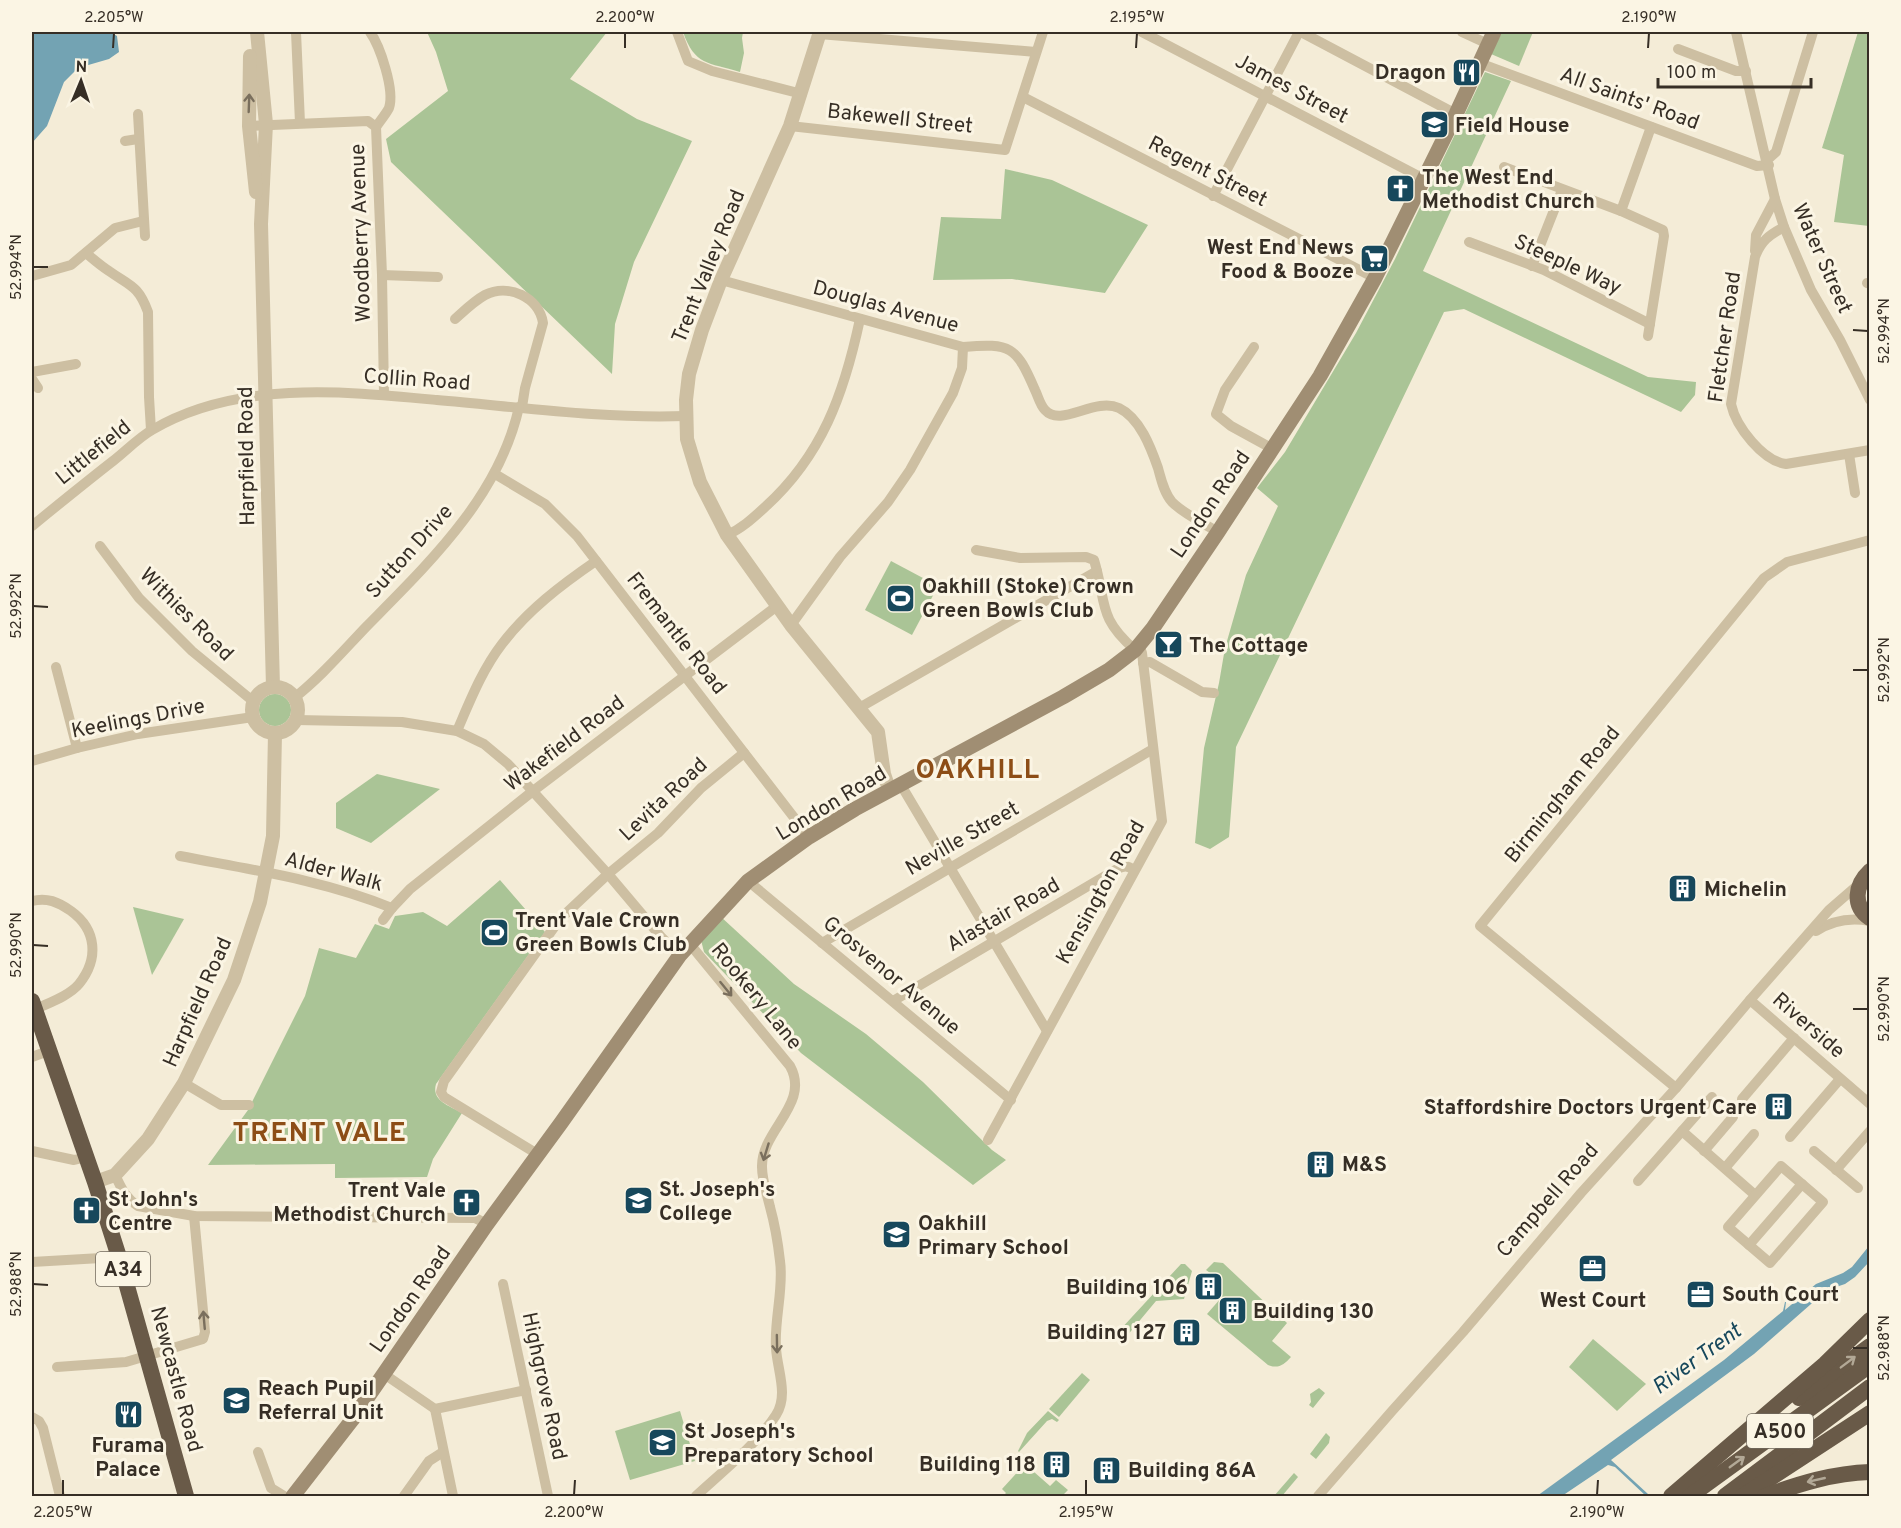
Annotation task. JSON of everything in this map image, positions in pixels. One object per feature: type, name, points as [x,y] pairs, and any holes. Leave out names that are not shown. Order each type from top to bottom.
[{"type":"highway","name":"Newcastle Road","points":[[33,1005],[87,1157],[118,1254],[186,1497]]},
{"type":"highway","points":[[1681,1493],[1825,1364],[1869,1320]]},
{"type":"highway","points":[[1681,1493],[1869,1346]]},
{"type":"highway","name":"A500","points":[[1681,1493],[1869,1365]]},
{"type":"highway","name":"A500","points":[[1725,1497],[1869,1387]]},
{"type":"highway","points":[[1743,1497],[1869,1413]]},
{"type":"highway","points":[[1765,1497],[1797,1485],[1839,1475],[1869,1472]]},
{"type":"main road","name":"London Road","points":[[293,1497],[352,1420],[487,1224],[539,1155],[685,949],[748,881],[809,837],[895,787],[1064,697],[1139,652],[1153,627],[1320,376],[1375,278],[1491,38]]},
{"type":"main road","points":[[1867,874],[1857,893],[1858,903],[1869,920]]},
{"type":"street","name":"Harpfield Road","points":[[249,32],[251,63],[249,126],[261,224]]},
{"type":"street","name":"Harpfield Road","points":[[257,32],[266,124],[261,224],[273,687]]},
{"type":"street","points":[[296,32],[300,123]]},
{"type":"street","points":[[370,32],[378,43],[388,78],[390,107],[376,127]]},
{"type":"street","points":[[677,32],[687,61],[712,71],[802,94]]},
{"type":"street","points":[[1023,97],[1043,32]]},
{"type":"street","name":"James Street","points":[[1142,32],[1424,179]]},
{"type":"street","points":[[1213,196],[1300,32],[1456,114]]},
{"type":"street","points":[[1462,32],[1491,38]]},
{"type":"street","name":"Water Street","points":[[1736,32],[1775,199],[1784,227],[1811,290],[1840,340],[1869,400]]},
{"type":"street","points":[[1768,162],[1776,152],[1813,32]]},
{"type":"street","points":[[819,33],[1036,52]]},
{"type":"street","name":"Trent Valley Road","points":[[819,33],[802,94],[790,126],[721,280],[702,330],[689,374],[687,439],[700,482],[727,536],[791,625],[878,732],[884,774],[895,787]]},
{"type":"street","points":[[1678,49],[1736,71],[1746,71]]},
{"type":"street","name":"All Saints' Road","points":[[1479,63],[1757,166],[1768,162]]},
{"type":"street","name":"Bakewell Street","points":[[790,126],[1005,150],[1023,97]]},
{"type":"street","name":"Regent Street","points":[[1023,97],[1375,278]]},
{"type":"street","points":[[138,114],[145,236]]},
{"type":"street","name":"Woodberry Avenue","points":[[249,126],[368,121],[376,127],[384,395]]},
{"type":"street","points":[[1504,167],[1621,211],[1651,127]]},
{"type":"street","points":[[125,141],[138,140]]},
{"type":"street","points":[[1532,266],[1562,190]]},
{"type":"street","name":"Fletcher Road","points":[[1775,199],[1756,235],[1755,257],[1731,404],[1736,422],[1756,446],[1779,464],[1849,454]]},
{"type":"street","name":"Steeple Way","points":[[1621,211],[1663,230],[1664,236],[1648,336]]},
{"type":"street","points":[[32,276],[71,265],[116,228],[143,220]]},
{"type":"street","name":"Fletcher Road","points":[[1755,257],[1760,245],[1767,237],[1784,227]]},
{"type":"street","name":"Steeple Way","points":[[1469,242],[1544,270],[1650,324]]},
{"type":"street","points":[[86,253],[108,271],[134,286],[144,298],[148,312],[151,430]]},
{"type":"street","points":[[382,275],[438,277]]},
{"type":"street","name":"Douglas Avenue","points":[[721,280],[963,347],[962,368],[953,393],[910,470],[888,502],[840,556],[791,625]]},
{"type":"street","name":"Sutton Drive","points":[[294,698],[385,608],[437,552],[479,500],[495,474],[510,441],[543,323],[542,315],[527,298],[508,291],[495,291],[483,296],[455,319]]},
{"type":"street","points":[[727,536],[740,530],[784,490],[809,458],[826,426],[843,385],[852,358],[860,319]]},
{"type":"street","points":[[963,347],[1002,346],[1014,352],[1023,363],[1044,410],[1051,415],[1060,417],[1104,405],[1118,408],[1127,414],[1150,447],[1166,494],[1172,501],[1218,532]]},
{"type":"street","points":[[1254,348],[1225,390],[1216,414],[1231,426],[1273,449]]},
{"type":"street","points":[[32,372],[76,364]]},
{"type":"street","name":"Collin Road","points":[[151,430],[208,406],[242,398],[296,393],[384,395],[662,417],[686,416]]},
{"type":"street","name":"Littlefield","points":[[32,526],[151,430]]},
{"type":"street","points":[[1855,493],[1849,454],[1869,450]]},
{"type":"street","name":"Fremantle Road","points":[[495,474],[545,504],[562,520],[686,676],[809,837]]},
{"type":"street","name":"Birmingham Road","points":[[1676,1088],[1479,926],[1764,578],[1787,562],[1869,540]]},
{"type":"street","name":"Withies Road","points":[[100,546],[139,598],[192,651],[254,702]]},
{"type":"street","points":[[976,550],[1020,558],[1090,558],[1094,560],[1101,598],[1108,620],[1121,638],[1150,662],[1202,692],[1214,693]]},
{"type":"street","points":[[457,730],[478,684],[501,645],[525,617],[557,588],[596,561]]},
{"type":"street","points":[[859,708],[1097,571]]},
{"type":"street","name":"Wakefield Road","points":[[383,920],[410,889],[533,790],[777,606]]},
{"type":"street","name":"Kensington Road","points":[[988,1140],[1162,821],[1139,652]]},
{"type":"street","points":[[56,667],[77,748]]},
{"type":"street","points":[[273,687],[289,692],[294,698],[298,712],[291,727],[283,732],[262,730],[253,717],[254,702],[265,690],[273,687]]},
{"type":"street","name":"Keelings Drive","points":[[32,761],[138,734],[253,717]]},
{"type":"street","points":[[296,720],[402,722],[457,730],[484,744],[508,764],[533,790],[662,938],[685,949]]},
{"type":"street","name":"Harpfield Road","points":[[95,1182],[115,1175],[148,1139],[184,1083],[234,980],[260,902],[273,836],[275,733]]},
{"type":"street","name":"Neville Street","points":[[822,943],[1153,749]]},
{"type":"street","name":"Levita Road","points":[[539,1155],[444,1097],[441,1092],[444,1081],[560,919],[608,874],[658,833],[701,788],[744,753]]},
{"type":"street","points":[[895,787],[950,867],[1047,1031]]},
{"type":"street","name":"Alder Walk","points":[[180,856],[321,884],[367,897],[392,908]]},
{"type":"street","name":"Alastair Road","points":[[893,1001],[1123,866],[1129,866],[1134,870]]},
{"type":"street","name":"Campbell Road","points":[[1318,1497],[1676,1088],[1750,1000],[1830,910],[1867,874]]},
{"type":"street","name":"Grosvenor Avenue","points":[[748,881],[1011,1100]]},
{"type":"street","points":[[32,901],[58,901],[81,918],[92,936],[92,963],[78,986],[57,999],[33,1005]]},
{"type":"street","name":"Campbell Road","points":[[1810,934],[1844,919],[1869,920]]},
{"type":"street","name":"Rookery Lane","points":[[685,949],[790,1066],[795,1076],[792,1104],[768,1144],[762,1165],[781,1264],[776,1346],[783,1393],[777,1413],[757,1438],[696,1497]]},
{"type":"street","name":"Riverside","points":[[1750,1000],[1869,1104]]},
{"type":"street","points":[[1742,1099],[1794,1038]]},
{"type":"street","points":[[32,1057],[48,1051]]},
{"type":"street","points":[[1790,1137],[1840,1079]]},
{"type":"street","points":[[184,1083],[221,1105],[249,1105]]},
{"type":"street","points":[[1638,1181],[1712,1097]]},
{"type":"street","points":[[1704,1151],[1733,1117]]},
{"type":"street","points":[[1682,1131],[1755,1195]]},
{"type":"street","points":[[1836,1170],[1869,1131]]},
{"type":"street","points":[[1725,1168],[1754,1134]]},
{"type":"street","points":[[32,1151],[74,1161],[87,1157]]},
{"type":"street","points":[[1814,1151],[1858,1188]]},
{"type":"street","points":[[1781,1166],[1802,1184],[1823,1202],[1770,1263],[1728,1227],[1781,1166]]},
{"type":"street","points":[[115,1175],[125,1195],[138,1206],[194,1216],[475,1218],[487,1224]]},
{"type":"street","points":[[1749,1245],[1802,1184]]},
{"type":"street","points":[[57,1367],[126,1362],[146,1358],[204,1339],[194,1216]]},
{"type":"street","points":[[32,1262],[101,1258],[118,1254]]},
{"type":"street","name":"Highgrove Road","points":[[503,1284],[548,1497]]},
{"type":"street","points":[[384,1374],[435,1409],[453,1497]]},
{"type":"street","points":[[435,1409],[526,1390]]},
{"type":"street","points":[[32,1417],[39,1421],[43,1428],[60,1497]]},
{"type":"street","points":[[258,1452],[271,1488],[284,1497]]},
{"type":"street","points":[[404,1497],[429,1461],[444,1452]]},
{"type":"green space","points":[[427,32],[607,32],[570,79],[637,119],[692,141],[634,262],[615,324],[612,374],[391,162],[386,139],[448,91]]},
{"type":"green space","points":[[683,32],[743,32],[744,53],[740,72],[711,64],[698,57],[692,51]]},
{"type":"green space","points":[[1502,32],[1533,32],[1519,66],[1491,54]]},
{"type":"green space","points":[[1858,32],[1869,32],[1869,226],[1834,222],[1844,155],[1822,148]]},
{"type":"green space","points":[[1485,72],[1511,81],[1423,271],[1648,377],[1696,382],[1695,395],[1681,412],[1464,309],[1444,312],[1236,747],[1229,837],[1210,849],[1195,843],[1204,748],[1225,648],[1246,575],[1278,506],[1257,488],[1285,452],[1356,333],[1395,259]]},
{"type":"green space","points":[[1005,169],[1052,180],[1148,225],[1105,293],[1012,279],[933,280],[941,217],[1001,219]]},
{"type":"green space","name":"Oakhill (Stoke) Crown Green Bowls Club","points":[[891,561],[938,586],[912,635],[865,610]]},
{"type":"green space","points":[[275,694],[287,698],[291,710],[287,722],[275,726],[263,722],[259,710],[263,698]]},
{"type":"green space","points":[[377,774],[440,789],[371,843],[336,828],[336,803]]},
{"type":"green space","points":[[500,880],[545,932],[436,1084],[436,1095],[439,1099],[462,1113],[433,1159],[427,1177],[335,1178],[335,1164],[208,1165],[248,1110],[305,996],[319,948],[356,958],[375,924],[389,929],[395,916],[423,912],[447,926]]},
{"type":"green space","points":[[133,907],[184,919],[152,975]]},
{"type":"green space","points":[[720,916],[794,984],[866,1034],[923,1082],[992,1150],[1006,1160],[973,1185],[801,1053],[704,952],[701,940]]},
{"type":"green space","points":[[1214,1262],[1223,1263],[1287,1323],[1272,1341],[1291,1357],[1283,1364],[1275,1367],[1268,1365],[1207,1314],[1221,1298],[1212,1290],[1213,1275],[1206,1270]]},
{"type":"green space","points":[[1181,1264],[1185,1264],[1192,1271],[1184,1299],[1156,1301],[1126,1337],[1119,1331]]},
{"type":"green space","points":[[1593,1339],[1646,1384],[1617,1411],[1569,1367]]},
{"type":"green space","points":[[1082,1373],[1090,1380],[1059,1417],[1049,1409]]},
{"type":"green space","points":[[1319,1388],[1325,1393],[1313,1408],[1309,1405],[1310,1394]]},
{"type":"green space","points":[[680,1411],[695,1461],[630,1480],[615,1431]]},
{"type":"green space","points":[[1048,1411],[1059,1420],[1057,1422],[1052,1419],[1047,1421],[1019,1452],[1027,1433]]},
{"type":"green space","points":[[1326,1433],[1330,1437],[1329,1443],[1316,1459],[1310,1454]]},
{"type":"green space","points":[[1025,1464],[1050,1486],[1056,1480],[1068,1490],[1062,1496],[1003,1496],[1006,1493],[1002,1489]]},
{"type":"green space","points":[[1294,1473],[1298,1477],[1282,1496],[1274,1496]]},
{"type":"water","points":[[32,32],[110,32],[117,36],[119,52],[109,59],[78,68],[64,82],[47,126],[32,143]]},
{"type":"water","points":[[1869,1246],[1869,1262],[1855,1277],[1845,1284],[1827,1290],[1754,1354],[1611,1460],[1648,1494],[1646,1496],[1615,1467],[1608,1465],[1562,1496],[1537,1496],[1724,1360],[1783,1311],[1785,1302],[1785,1310],[1816,1284],[1852,1267]]},
{"type":"place","name":"Dragon","points":[[1467,72]]},
{"type":"place","name":"Field House","points":[[1434,125]]},
{"type":"place","name":"The West End Methodist Church","points":[[1401,189]]},
{"type":"place","name":"West End News Food & Booze","points":[[1375,259]]},
{"type":"place","name":"Oakhill (Stoke) Crown Green Bowls Club","points":[[901,598]]},
{"type":"place","name":"The Cottage","points":[[1168,645]]},
{"type":"place","name":"Michelin","points":[[1683,889]]},
{"type":"place","name":"Trent Vale Crown Green Bowls Club","points":[[494,932]]},
{"type":"place","name":"Staffordshire Doctors Urgent Care","points":[[1778,1107]]},
{"type":"place","name":"M&S","points":[[1321,1164]]},
{"type":"place","name":"St. Joseph's College","points":[[638,1201]]},
{"type":"place","name":"Trent Vale Methodist Church","points":[[467,1202]]},
{"type":"place","name":"St John's Centre","points":[[87,1211]]},
{"type":"place","name":"Oakhill Primary School","points":[[897,1235]]},
{"type":"place","name":"West Court","points":[[1593,1269]]},
{"type":"place","name":"Building 106","points":[[1209,1287]]},
{"type":"place","name":"South Court","points":[[1701,1294]]},
{"type":"place","name":"Building 130","points":[[1232,1311]]},
{"type":"place","name":"Building 127","points":[[1187,1332]]},
{"type":"place","name":"Reach Pupil Referral Unit","points":[[237,1400]]},
{"type":"place","name":"Furama Palace","points":[[128,1414]]},
{"type":"place","name":"St Joseph's Preparatory School","points":[[663,1443]]},
{"type":"place","name":"Building 118","points":[[1057,1464]]},
{"type":"place","name":"Building 86A","points":[[1107,1470]]},
{"type":"district","name":"OAKHILL","points":[[978,769]]},
{"type":"district","name":"TRENT VALE","points":[[320,1132]]},
{"type":"water label","name":"River Trent","points":[[1696,1358]]}]
